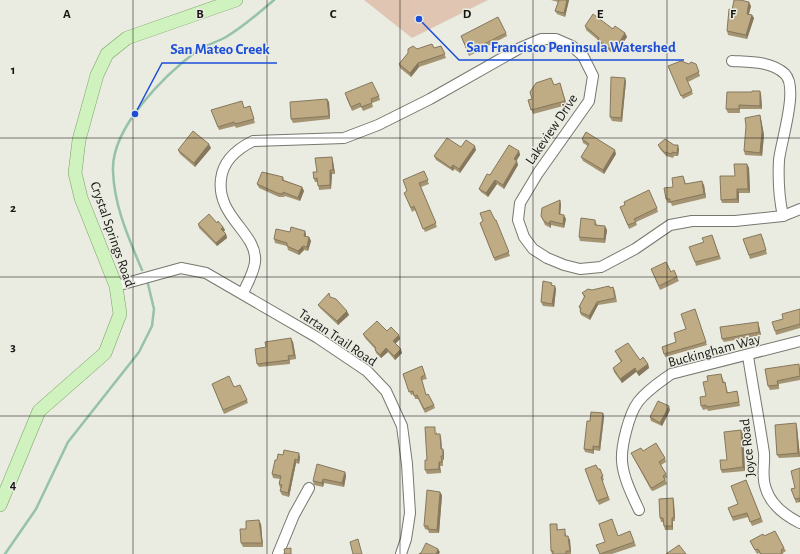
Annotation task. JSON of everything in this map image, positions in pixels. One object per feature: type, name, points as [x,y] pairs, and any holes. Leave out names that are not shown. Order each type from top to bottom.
[{"type":"main road","name":"Crystal Springs Road","points":[[0,505],[39,411],[105,353],[120,314],[116,286],[82,198],[76,173],[79,140],[97,75],[107,54],[127,38],[236,0]]},
{"type":"street","name":"Lakeview Drive","points":[[243,293],[255,262],[252,244],[223,204],[220,187],[222,172],[231,156],[253,141],[344,138],[372,128],[430,99],[520,48],[541,40],[556,39],[572,46],[584,56],[593,76],[589,101],[538,173],[520,203],[518,220],[524,238],[533,249],[547,258],[564,265],[580,269],[601,267],[635,250],[670,225],[692,221],[735,221],[783,216],[800,209]]},
{"type":"street","points":[[732,61],[770,64],[785,74],[792,89],[779,161],[780,199],[783,216]]},
{"type":"street","name":"Tartan Trail Road","points":[[116,286],[181,268],[206,272],[243,293],[367,370],[386,391],[402,426],[407,464],[410,513],[406,539],[401,554]]},
{"type":"street","name":"Buckingham Way","points":[[639,510],[631,494],[622,460],[626,427],[637,402],[671,374],[748,356],[800,341]]},
{"type":"street","name":"Joyce Road","points":[[748,356],[764,455],[762,472],[766,490],[775,504],[787,516],[800,523]]},
{"type":"street","points":[[278,554],[294,515],[309,488]]},
{"type":"shaded area","points":[[364,0],[488,0],[412,38]]},
{"type":"building","points":[[559,0],[567,0],[564,13],[555,11]]},
{"type":"building","points":[[734,0],[749,2],[747,14],[752,15],[746,35],[727,31],[729,9],[732,10]]},
{"type":"building","points":[[593,14],[613,29],[615,26],[625,33],[617,46],[613,43],[610,49],[598,40],[599,38],[585,26]]},
{"type":"building","points":[[498,17],[506,33],[468,52],[461,36]]},
{"type":"building","points":[[432,44],[434,48],[441,46],[445,54],[418,63],[410,73],[399,64],[408,53],[408,49],[413,46],[417,49]]},
{"type":"building","points":[[681,61],[689,64],[691,62],[696,64],[699,72],[686,78],[692,91],[681,96],[668,66]]},
{"type":"building","points":[[611,77],[625,78],[621,118],[610,117]]},
{"type":"building","points":[[551,78],[554,85],[560,83],[565,101],[531,110],[528,100],[532,99],[530,92],[536,83]]},
{"type":"building","points":[[372,82],[379,96],[371,99],[372,103],[361,107],[360,103],[351,107],[345,93]]},
{"type":"building","points":[[760,91],[760,106],[739,105],[739,109],[726,109],[727,92]]},
{"type":"building","points":[[327,99],[329,116],[291,119],[290,102]]},
{"type":"building","points":[[242,101],[244,108],[250,106],[254,119],[235,124],[234,122],[218,127],[211,110]]},
{"type":"building","points":[[760,115],[762,131],[760,153],[744,151],[746,126],[745,118]]},
{"type":"building","points":[[193,131],[209,144],[194,163],[178,150]]},
{"type":"building","points":[[586,132],[615,150],[603,170],[581,157],[589,144],[582,139]]},
{"type":"building","points":[[447,138],[461,147],[466,140],[475,146],[459,169],[453,165],[451,168],[434,156]]},
{"type":"building","points":[[665,139],[674,145],[678,145],[677,153],[672,152],[672,154],[664,152],[658,145]]},
{"type":"building","points":[[509,145],[519,151],[514,159],[517,161],[503,185],[495,180],[486,193],[479,189],[487,174],[490,175]]},
{"type":"building","points":[[332,157],[333,170],[330,170],[330,185],[318,186],[317,178],[314,179],[313,172],[317,172],[315,158]]},
{"type":"building","points":[[734,164],[747,164],[748,189],[737,189],[737,199],[721,200],[720,176],[735,176]]},
{"type":"building","points":[[424,171],[428,180],[419,183],[436,223],[423,229],[414,206],[411,208],[404,193],[407,191],[403,180]]},
{"type":"building","points":[[262,172],[283,177],[282,180],[302,187],[298,198],[283,192],[283,194],[277,193],[257,184]]},
{"type":"building","points":[[683,176],[685,184],[702,181],[704,194],[670,202],[670,199],[666,199],[664,188],[673,187],[672,178]]},
{"type":"building","points":[[649,190],[657,208],[634,219],[636,222],[628,225],[620,207],[625,205],[624,202]]},
{"type":"building","points":[[560,200],[559,214],[564,215],[563,224],[550,221],[549,224],[544,221],[541,216],[542,208]]},
{"type":"building","points":[[490,210],[496,220],[509,252],[494,258],[480,223],[483,221],[480,213]]},
{"type":"building","points":[[209,214],[217,223],[218,221],[223,227],[221,229],[226,234],[216,243],[198,224]]},
{"type":"building","points":[[581,218],[595,220],[595,225],[605,226],[604,239],[579,237]]},
{"type":"building","points":[[291,227],[305,231],[304,236],[309,237],[307,247],[303,246],[298,251],[287,246],[287,243],[274,239],[276,229],[290,232]]},
{"type":"building","points":[[761,234],[766,250],[749,255],[743,239]]},
{"type":"building","points":[[712,235],[719,256],[695,262],[689,247],[704,242],[702,238]]},
{"type":"building","points":[[666,262],[671,272],[674,270],[677,277],[659,286],[651,269]]},
{"type":"building","points":[[543,281],[552,283],[551,285],[555,286],[552,304],[541,302]]},
{"type":"building","points":[[609,286],[610,288],[613,287],[615,298],[597,302],[589,316],[580,312],[581,308],[579,307],[585,296],[582,293],[588,289],[592,290]]},
{"type":"building","points":[[329,293],[330,297],[336,299],[347,311],[337,321],[318,305]]},
{"type":"building","points":[[695,309],[706,342],[664,354],[662,347],[676,342],[674,333],[686,329],[681,314]]},
{"type":"building","points":[[800,309],[800,324],[775,331],[772,322],[783,319],[782,314]]},
{"type":"building","points":[[377,321],[387,331],[391,327],[399,335],[393,341],[401,349],[394,356],[386,348],[380,355],[375,350],[376,348],[363,334]]},
{"type":"building","points":[[758,322],[759,332],[722,339],[720,327]]},
{"type":"building","points":[[291,338],[294,355],[288,356],[289,360],[257,364],[255,349],[266,347],[265,342]]},
{"type":"building","points":[[628,343],[640,360],[643,357],[648,364],[637,372],[635,368],[620,379],[613,368],[622,361],[615,351]]},
{"type":"building","points":[[799,364],[800,376],[777,381],[778,385],[768,386],[765,369]]},
{"type":"building","points":[[422,366],[425,375],[421,377],[426,395],[428,394],[434,405],[424,409],[417,395],[414,396],[413,391],[409,392],[403,374]]},
{"type":"building","points":[[721,374],[723,383],[725,382],[727,393],[737,391],[739,402],[707,407],[706,405],[701,406],[700,397],[706,396],[703,382],[708,381],[707,376]]},
{"type":"building","points":[[229,376],[234,387],[240,385],[247,400],[223,410],[212,384]]},
{"type":"building","points":[[658,401],[669,406],[660,423],[650,417]]},
{"type":"building","points":[[591,412],[603,413],[599,447],[593,446],[593,450],[584,449],[587,421],[590,421]]},
{"type":"building","points":[[796,423],[798,453],[777,455],[775,425]]},
{"type":"building","points":[[425,427],[435,427],[435,434],[440,434],[443,456],[441,456],[442,462],[439,462],[439,469],[425,470],[425,460],[427,460]]},
{"type":"building","points":[[741,430],[743,467],[721,470],[720,460],[727,460],[724,432]]},
{"type":"building","points":[[656,443],[665,458],[659,462],[666,474],[663,476],[665,480],[652,488],[631,453],[641,448],[643,451]]},
{"type":"building","points":[[284,450],[299,453],[298,460],[295,459],[288,493],[280,491],[282,485],[279,484],[281,476],[272,474],[278,454],[283,455]]},
{"type":"building","points":[[317,464],[345,472],[342,483],[323,479],[322,483],[313,481]]},
{"type":"building","points":[[596,465],[598,469],[600,469],[603,476],[601,477],[608,497],[597,501],[585,469]]},
{"type":"building","points":[[800,468],[800,502],[799,498],[795,499],[791,489],[795,488],[791,471]]},
{"type":"building","points":[[746,480],[761,518],[750,522],[747,513],[732,517],[728,508],[738,504],[731,486]]},
{"type":"building","points":[[427,490],[440,492],[437,530],[428,529],[428,526],[424,526]]},
{"type":"building","points":[[673,498],[674,517],[672,518],[672,526],[664,526],[663,518],[660,518],[659,499]]},
{"type":"building","points":[[612,519],[618,536],[630,531],[634,542],[600,554],[596,545],[605,542],[599,524]]},
{"type":"building","points":[[259,520],[262,543],[241,543],[240,529],[246,529],[246,521]]},
{"type":"building","points":[[550,524],[557,524],[557,530],[565,529],[565,536],[568,536],[570,551],[566,551],[566,554],[553,554],[553,551],[551,551]]},
{"type":"building","points":[[775,531],[784,548],[781,550],[782,552],[780,554],[761,554],[758,549],[755,550],[750,541],[763,534],[764,536]]},
{"type":"building","points":[[358,539],[362,554],[353,554],[350,542]]},
{"type":"building","points":[[426,543],[438,549],[436,554],[419,554]]},
{"type":"building","points":[[679,545],[686,554],[666,554]]},
{"type":"building","points":[[291,548],[291,554],[285,554],[284,549]]},
{"type":"waterway","points":[[142,270],[123,222],[116,197],[113,171],[115,154],[121,137],[130,120],[142,103],[171,73],[198,50],[223,39],[251,20],[274,0]]},
{"type":"waterway","points":[[5,554],[36,509],[68,442],[139,352],[152,326],[154,309],[148,284]]},
{"type":"place","name":"San Francisco Peninsula Watershed","points":[[419,19]]},
{"type":"place","name":"San Mateo Creek","points":[[135,114]]}]
